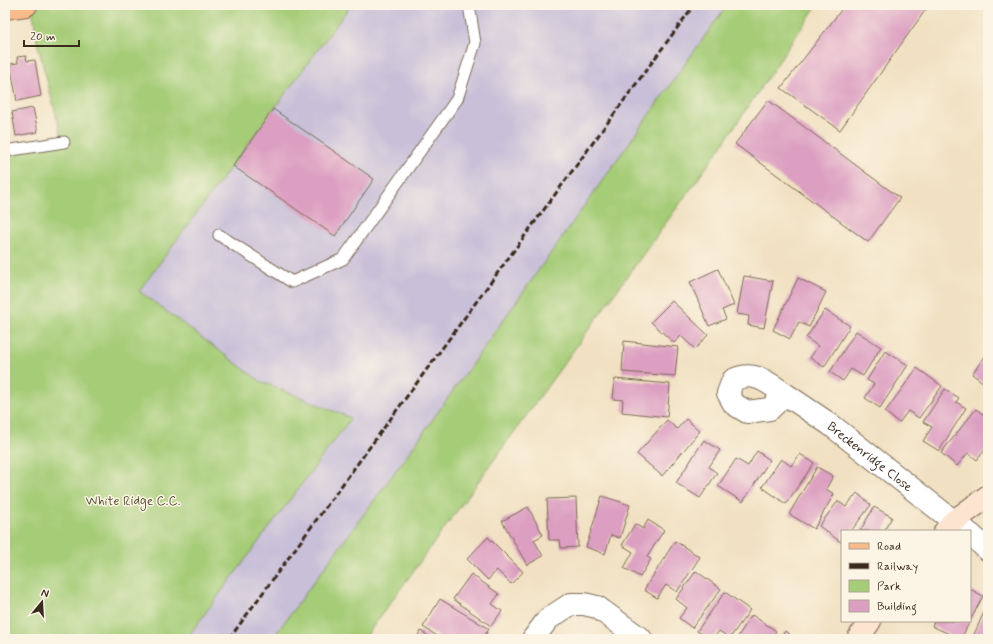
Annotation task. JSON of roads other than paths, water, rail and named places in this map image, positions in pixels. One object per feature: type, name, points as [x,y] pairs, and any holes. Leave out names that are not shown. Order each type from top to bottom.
[{"type":"main road","points":[[5,8],[26,5]]},
{"type":"street","name":"Breckenridge Close","points":[[785,394],[831,425],[959,529]]},
{"type":"street","points":[[959,529],[988,496]]},
{"type":"street","name":"Breckenridge Close","points":[[971,538],[988,550]]},
{"type":"street","points":[[533,639],[548,619],[571,604],[584,604],[597,607],[641,639]]},
{"type":"street","points":[[858,639],[869,622]]},
{"type":"lane","points":[[219,235],[292,282],[343,260],[458,99],[474,44],[468,5]]},
{"type":"lane","points":[[5,151],[64,142]]},
{"type":"railway","points":[[229,639],[694,5]]},
{"type":"park label","name":"White Ridge C.C.","points":[[133,500]]}]
